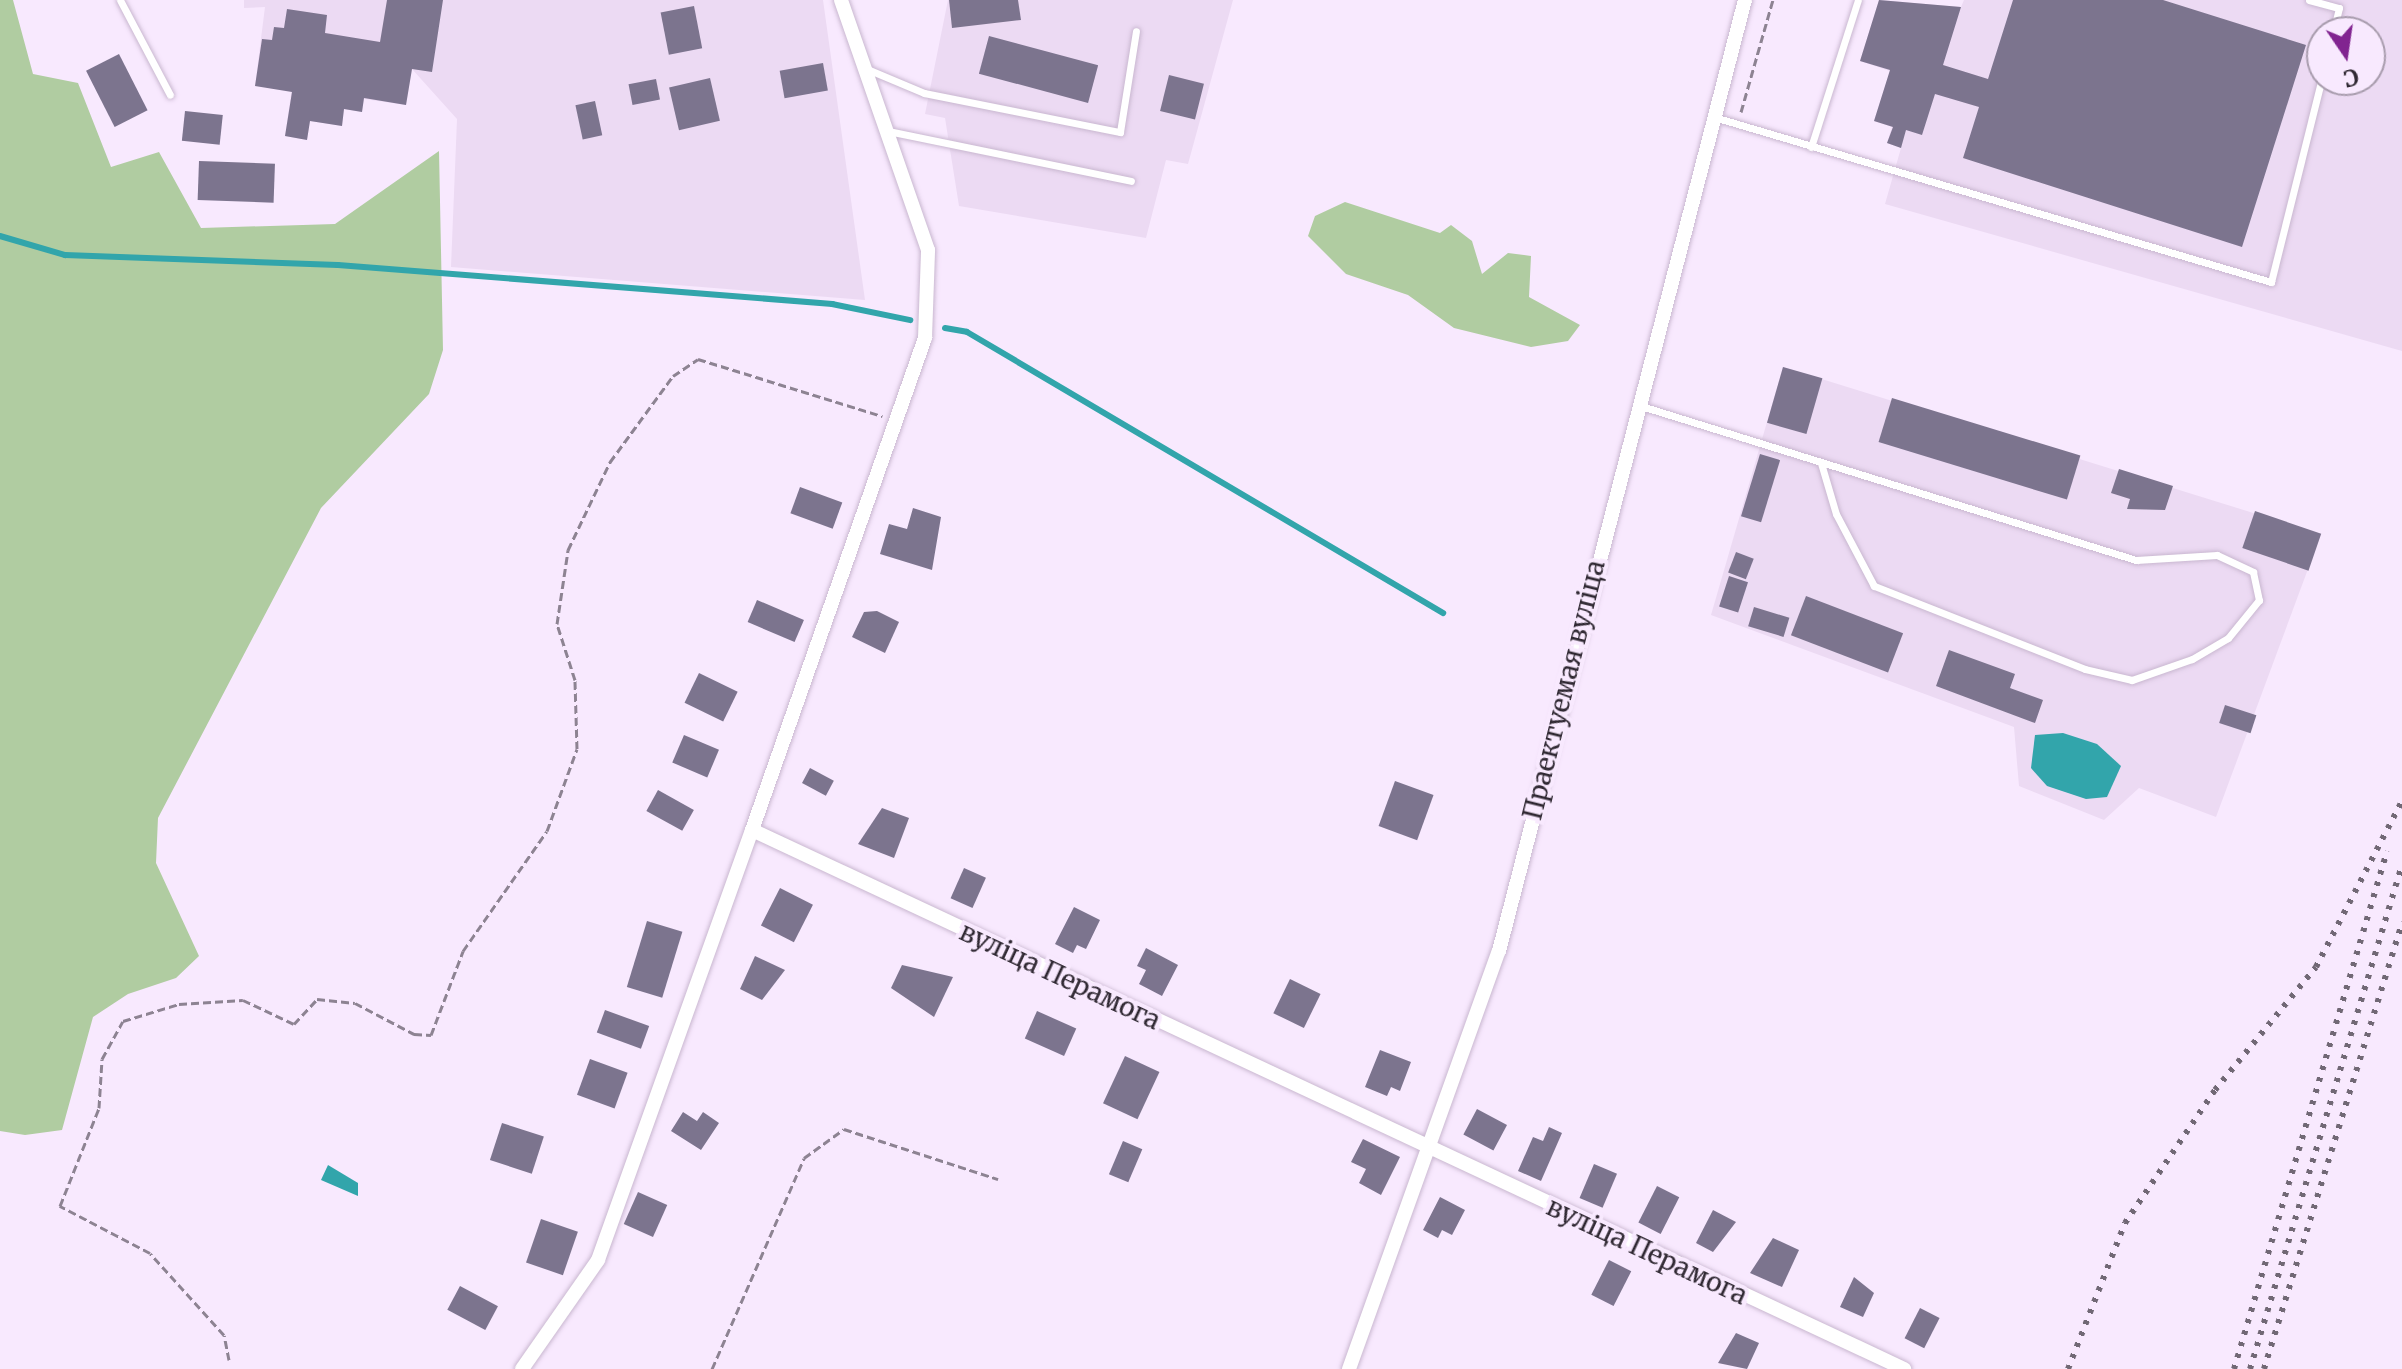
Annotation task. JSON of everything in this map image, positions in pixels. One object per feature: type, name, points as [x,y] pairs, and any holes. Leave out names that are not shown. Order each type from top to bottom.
[{"type":"street","points":[[522,1369],[598,1260],[925,338],[928,250],[841,0]]},
{"type":"street","name":"Праектуемая вуліца","points":[[1349,1369],[1423,1148],[1499,951],[1636,404],[1745,0]]},
{"type":"street","name":"вуліца Перамога","points":[[752,830],[1423,1148],[1904,1369]]},
{"type":"lane","points":[[120,0],[170,95]]},
{"type":"lane","points":[[1811,147],[1858,0]]},
{"type":"lane","points":[[2309,0],[2339,8],[2337,16]]},
{"type":"lane","points":[[865,69],[924,93],[1120,132],[1136,31]]},
{"type":"lane","points":[[1712,116],[2271,282],[2318,96]]},
{"type":"lane","points":[[886,130],[1131,181]]},
{"type":"lane","points":[[1636,404],[2136,560],[2217,555],[2253,572],[2259,600],[2228,638],[2192,659],[2132,680],[2085,669],[1874,586],[1836,514],[1821,463]]},
{"type":"path","points":[[1738,124],[1773,0]]},
{"type":"path","points":[[229,1360],[224,1335],[150,1253],[60,1206],[99,1108],[102,1059],[123,1021],[179,1004],[243,1000],[294,1024],[317,999],[355,1003],[414,1034],[431,1035],[463,951],[547,831],[577,749],[575,680],[557,624],[568,550],[610,462],[673,376],[698,359],[883,416],[904,398]]},
{"type":"path","points":[[712,1369],[804,1158],[844,1129],[998,1179]]},
{"type":"shaded area","points":[[244,0],[823,0],[865,300],[451,267],[457,119],[412,69],[406,105],[364,99],[362,112],[344,109],[342,126],[310,121],[307,140],[285,136],[292,88],[255,86],[265,7],[244,8]]},
{"type":"shaded area","points":[[948,0],[1233,0],[1188,164],[1166,160],[1146,238],[959,206],[945,118],[925,114]]},
{"type":"shaded area","points":[[1879,0],[1961,7],[1964,0],[2402,0],[2402,351],[1885,204],[1901,148],[1887,143],[1892,127],[1874,121],[1890,71],[1860,61]]},
{"type":"shaded area","points":[[1783,367],[2321,534],[2216,817],[2139,788],[2104,820],[2019,786],[2014,727],[1711,615]]},
{"type":"green space","points":[[0,0],[13,0],[33,74],[78,83],[111,167],[159,152],[201,228],[335,224],[439,151],[443,350],[429,394],[321,508],[158,818],[156,863],[199,956],[176,978],[128,994],[93,1017],[62,1130],[25,1135],[0,1131]]},
{"type":"green space","points":[[1345,202],[1440,233],[1451,225],[1472,241],[1482,274],[1508,253],[1531,256],[1529,297],[1580,325],[1568,341],[1531,347],[1454,328],[1408,295],[1346,274],[1308,236],[1315,216]]},
{"type":"water","points":[[2063,733],[2097,744],[2121,766],[2107,797],[2086,799],[2047,786],[2031,768],[2035,735]]},
{"type":"water","points":[[328,1165],[358,1183],[358,1196],[321,1180]]},
{"type":"building","points":[[387,0],[443,0],[432,72],[412,69],[406,105],[364,98],[362,112],[344,109],[342,126],[310,121],[307,140],[285,136],[292,92],[255,86],[262,39],[272,40],[274,27],[284,28],[287,9],[327,15],[325,33],[380,42]]},
{"type":"building","points":[[949,0],[1018,0],[1021,20],[952,28]]},
{"type":"building","points":[[1879,0],[1961,7],[1943,65],[1988,79],[2013,0],[2163,0],[2306,45],[2242,247],[1963,158],[1979,107],[1935,94],[1922,135],[1906,130],[1901,148],[1887,143],[1893,127],[1874,121],[1890,70],[1860,61]]},
{"type":"building","points":[[694,6],[702,48],[669,55],[661,12]]},
{"type":"building","points":[[989,36],[1098,65],[1088,103],[979,74]]},
{"type":"building","points":[[119,54],[148,110],[115,127],[86,71]]},
{"type":"building","points":[[823,63],[828,91],[785,98],[780,71]]},
{"type":"building","points":[[1169,75],[1204,84],[1195,120],[1160,111]]},
{"type":"building","points":[[710,78],[720,121],[679,130],[669,87]]},
{"type":"building","points":[[656,79],[660,100],[633,105],[629,84]]},
{"type":"building","points":[[595,101],[602,135],[583,139],[575,105]]},
{"type":"building","points":[[185,111],[223,115],[220,145],[182,141]]},
{"type":"building","points":[[199,161],[275,164],[274,203],[198,200]]},
{"type":"building","points":[[1783,367],[1822,378],[1806,434],[1767,423]]},
{"type":"building","points":[[1892,398],[2080,456],[2067,500],[1879,442]]},
{"type":"building","points":[[1760,454],[1780,460],[1761,522],[1741,516]]},
{"type":"building","points":[[2119,469],[2173,486],[2165,510],[2127,509],[2130,499],[2111,493]]},
{"type":"building","points":[[800,487],[842,502],[833,529],[790,513]]},
{"type":"building","points":[[913,508],[941,517],[932,570],[880,554],[889,524],[907,529]]},
{"type":"building","points":[[2255,511],[2321,534],[2308,571],[2242,548]]},
{"type":"building","points":[[1736,552],[1754,559],[1746,579],[1728,573]]},
{"type":"building","points":[[1729,576],[1748,582],[1738,613],[1719,606]]},
{"type":"building","points":[[1806,596],[1903,633],[1888,672],[1791,635]]},
{"type":"building","points":[[757,600],[804,620],[795,642],[748,622]]},
{"type":"building","points":[[1754,607],[1789,618],[1784,637],[1748,626]]},
{"type":"building","points":[[877,611],[899,622],[885,653],[852,637],[864,612]]},
{"type":"building","points":[[1949,650],[2015,674],[2010,688],[2043,700],[2035,723],[1936,686]]},
{"type":"building","points":[[699,673],[738,692],[723,722],[685,703]]},
{"type":"building","points":[[2225,705],[2256,715],[2251,733],[2219,723]]},
{"type":"building","points":[[684,735],[719,750],[707,777],[672,763]]},
{"type":"building","points":[[810,768],[834,781],[826,796],[802,783]]},
{"type":"building","points":[[1395,781],[1434,795],[1417,840],[1379,826]]},
{"type":"building","points":[[658,790],[694,810],[682,831],[646,811]]},
{"type":"building","points":[[882,808],[909,818],[894,858],[858,844]]},
{"type":"building","points":[[964,868],[986,878],[973,908],[951,898]]},
{"type":"building","points":[[780,888],[813,905],[794,942],[761,925]]},
{"type":"building","points":[[1074,907],[1100,920],[1086,949],[1077,945],[1073,953],[1055,944]]},
{"type":"building","points":[[647,921],[682,932],[662,998],[627,987]]},
{"type":"building","points":[[1146,948],[1178,965],[1162,996],[1139,984],[1146,970],[1137,966]]},
{"type":"building","points":[[755,956],[785,970],[762,1000],[740,989]]},
{"type":"building","points":[[902,965],[953,977],[934,1017],[891,988]]},
{"type":"building","points":[[1290,979],[1321,994],[1304,1028],[1273,1013]]},
{"type":"building","points":[[605,1010],[649,1026],[641,1049],[597,1033]]},
{"type":"building","points":[[1037,1011],[1076,1028],[1064,1056],[1025,1038]]},
{"type":"building","points":[[1380,1050],[1411,1062],[1400,1091],[1391,1087],[1387,1096],[1365,1087]]},
{"type":"building","points":[[1125,1056],[1159,1072],[1137,1119],[1103,1103]]},
{"type":"building","points":[[590,1059],[628,1073],[615,1108],[577,1095]]},
{"type":"building","points":[[1477,1109],[1507,1125],[1493,1151],[1463,1135]]},
{"type":"building","points":[[683,1112],[697,1121],[703,1112],[719,1123],[701,1150],[671,1131]]},
{"type":"building","points":[[502,1123],[544,1137],[532,1174],[490,1160]]},
{"type":"building","points":[[1549,1127],[1562,1133],[1541,1181],[1518,1171],[1533,1137],[1543,1141]]},
{"type":"building","points":[[1363,1139],[1400,1157],[1381,1195],[1359,1183],[1366,1169],[1351,1162]]},
{"type":"building","points":[[1123,1141],[1142,1149],[1128,1182],[1109,1174]]},
{"type":"building","points":[[1594,1164],[1617,1174],[1603,1208],[1580,1198]]},
{"type":"building","points":[[1657,1186],[1679,1197],[1661,1234],[1638,1223]]},
{"type":"building","points":[[638,1192],[667,1205],[653,1237],[624,1224]]},
{"type":"building","points":[[1440,1197],[1465,1210],[1452,1235],[1442,1230],[1438,1238],[1423,1230]]},
{"type":"building","points":[[1713,1210],[1736,1222],[1713,1252],[1696,1243]]},
{"type":"building","points":[[541,1219],[578,1232],[563,1275],[526,1262]]},
{"type":"building","points":[[1773,1238],[1799,1250],[1782,1287],[1750,1273]]},
{"type":"building","points":[[1609,1260],[1631,1271],[1614,1306],[1591,1295]]},
{"type":"building","points":[[1854,1277],[1874,1293],[1863,1317],[1840,1307]]},
{"type":"building","points":[[460,1286],[498,1306],[485,1330],[447,1310]]},
{"type":"building","points":[[1920,1308],[1940,1318],[1924,1348],[1905,1338]]},
{"type":"building","points":[[1736,1333],[1759,1343],[1747,1369],[1718,1363]]},
{"type":"waterway","points":[[0,236],[65,255],[338,265],[832,304],[910,320]]},
{"type":"waterway","points":[[945,328],[967,332],[1443,613]]},
{"type":"railway","points":[[2068,1369],[2125,1223],[2215,1090],[2316,967],[2402,801]]},
{"type":"railway","points":[[2234,1369],[2387,851]]},
{"type":"railway","points":[[2250,1369],[2402,865]]},
{"type":"railway","points":[[2264,1369],[2402,922]]}]
